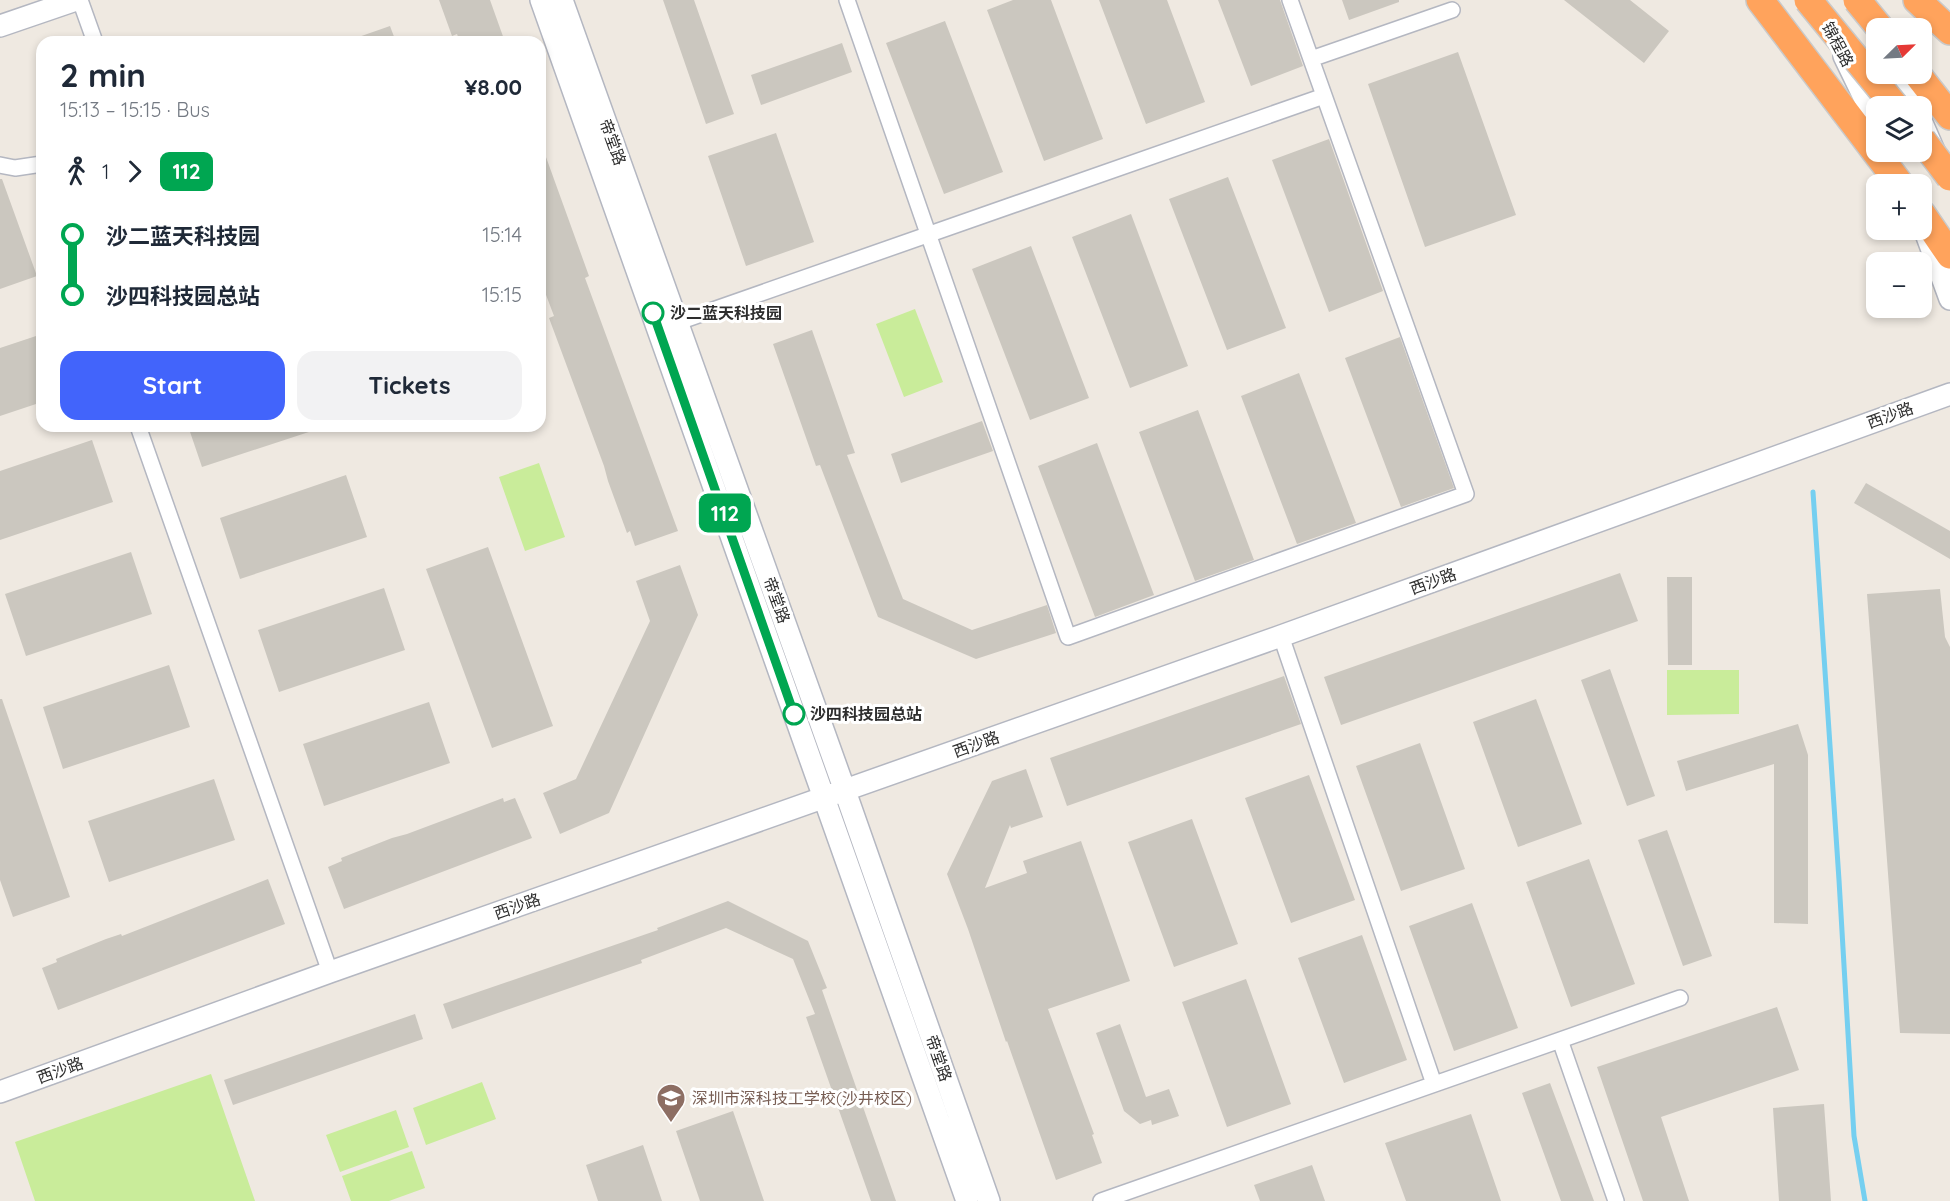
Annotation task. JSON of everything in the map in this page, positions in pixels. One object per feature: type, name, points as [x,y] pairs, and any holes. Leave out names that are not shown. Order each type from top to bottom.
[{"type":"highway","points":[[1760,0],[1892,174]]},
{"type":"highway","points":[[1808,0],[1887,96]]},
{"type":"highway","points":[[1858,0],[1870,18]]},
{"type":"highway","points":[[1917,0],[1950,31]]},
{"type":"highway","points":[[1925,84],[1950,116]]},
{"type":"highway","points":[[1932,153],[1950,177]]},
{"type":"highway","points":[[1932,229],[1950,255]]},
{"type":"street","points":[[0,26],[78,0],[92,36]]},
{"type":"street","name":"帝堂路","points":[[541,0],[845,791],[988,1201]]},
{"type":"street","name":"帝堂路","points":[[562,0],[756,601],[823,798],[967,1201]]},
{"type":"street","points":[[847,0],[1068,637],[1466,494],[1290,0]]},
{"type":"street","name":"锦程路","points":[[1814,0],[1866,102]]},
{"type":"street","points":[[1311,59],[1452,10]]},
{"type":"street","points":[[668,326],[1324,96]]},
{"type":"street","points":[[1932,146],[1950,187]]},
{"type":"street","points":[[0,165],[15,168],[36,165]]},
{"type":"street","points":[[1929,240],[1950,299]]},
{"type":"street","name":"西沙路","points":[[0,1092],[330,972],[1281,636],[1950,394]]},
{"type":"street","points":[[140,432],[330,972]]},
{"type":"street","points":[[1281,636],[1434,1084]]},
{"type":"street","points":[[1101,1201],[1680,998]]},
{"type":"street","points":[[1560,1040],[1616,1201]]},
{"type":"green space","points":[[915,309],[943,382],[904,397],[876,324]]},
{"type":"green space","points":[[539,463],[565,537],[525,551],[499,477]]},
{"type":"green space","points":[[1667,670],[1739,670],[1739,714],[1667,715]]},
{"type":"green space","points":[[211,1074],[255,1201],[35,1201],[15,1142]]},
{"type":"green space","points":[[482,1082],[496,1119],[426,1145],[413,1108]]},
{"type":"green space","points":[[396,1110],[409,1147],[340,1172],[326,1135]]},
{"type":"green space","points":[[412,1151],[425,1188],[389,1201],[351,1201],[342,1176]]},
{"type":"building","points":[[439,0],[490,0],[503,36],[458,36],[457,34],[452,36]]},
{"type":"building","points":[[663,0],[694,0],[734,114],[706,124]]},
{"type":"building","points":[[1013,0],[1051,0],[1103,139],[1044,161],[987,10]]},
{"type":"building","points":[[1099,0],[1167,0],[1205,102],[1146,124]]},
{"type":"building","points":[[1218,0],[1280,0],[1303,66],[1251,86]]},
{"type":"building","points":[[1342,0],[1399,0],[1399,2],[1349,20]]},
{"type":"building","points":[[1564,0],[1630,0],[1669,31],[1644,63]]},
{"type":"building","points":[[945,21],[1003,172],[944,194],[886,43]]},
{"type":"building","points":[[390,26],[394,36],[361,36]]},
{"type":"building","points":[[842,43],[852,72],[761,105],[751,75]]},
{"type":"building","points":[[1458,52],[1516,215],[1425,247],[1368,84]]},
{"type":"building","points":[[776,133],[814,242],[746,266],[708,156]]},
{"type":"building","points":[[1329,139],[1383,291],[1329,312],[1272,160]]},
{"type":"building","points":[[546,157],[589,276],[585,278],[678,531],[635,546],[630,531],[627,533],[549,318],[554,316],[546,295]]},
{"type":"building","points":[[1228,177],[1286,328],[1227,350],[1169,199]]},
{"type":"building","points":[[0,179],[2,179],[36,276],[0,289]]},
{"type":"building","points":[[1131,214],[1188,366],[1130,388],[1072,237]]},
{"type":"building","points":[[1031,246],[1089,398],[1030,420],[972,269]]},
{"type":"building","points":[[812,330],[855,453],[847,455],[903,599],[972,630],[1047,605],[1056,633],[976,659],[878,617],[820,465],[816,466],[773,344]]},
{"type":"building","points":[[36,336],[36,404],[0,416],[0,348]]},
{"type":"building","points":[[1400,337],[1454,488],[1401,507],[1345,358]]},
{"type":"building","points":[[1299,373],[1356,523],[1297,544],[1241,396]]},
{"type":"building","points":[[1198,410],[1254,560],[1195,581],[1139,432]]},
{"type":"building","points":[[982,421],[993,451],[901,483],[891,454]]},
{"type":"building","points":[[190,432],[309,432],[202,467]]},
{"type":"building","points":[[92,440],[113,502],[0,540],[0,471]]},
{"type":"building","points":[[1097,443],[1154,595],[1095,617],[1038,466]]},
{"type":"building","points":[[346,475],[367,537],[240,579],[220,518]]},
{"type":"building","points":[[1866,483],[1950,531],[1950,559],[1854,503]]},
{"type":"building","points":[[488,547],[553,726],[492,748],[426,569]]},
{"type":"building","points":[[131,552],[152,614],[26,656],[5,594]]},
{"type":"building","points":[[680,565],[698,615],[609,813],[560,834],[543,793],[576,779],[650,621],[636,581]]},
{"type":"building","points":[[1620,573],[1638,621],[1341,725],[1324,677]]},
{"type":"building","points":[[1667,577],[1692,577],[1692,665],[1668,665]]},
{"type":"building","points":[[384,588],[405,650],[279,692],[258,630]]},
{"type":"building","points":[[1940,589],[1945,637],[1950,647],[1950,1034],[1900,1033],[1867,594]]},
{"type":"building","points":[[169,665],[190,727],[63,769],[43,707]]},
{"type":"building","points":[[1610,669],[1655,796],[1627,806],[1581,680]]},
{"type":"building","points":[[1284,676],[1301,724],[1067,806],[1050,758]]},
{"type":"building","points":[[0,699],[2,699],[70,897],[13,917],[0,880]]},
{"type":"building","points":[[1536,699],[1582,824],[1518,847],[1473,722]]},
{"type":"building","points":[[429,702],[450,763],[324,806],[303,744]]},
{"type":"building","points":[[1798,724],[1808,755],[1808,924],[1774,923],[1774,764],[1686,791],[1677,761]]},
{"type":"building","points":[[1420,743],[1465,869],[1401,891],[1356,766]]},
{"type":"building","points":[[1026,769],[1043,817],[1011,828],[1010,825],[985,888],[1027,873],[1023,861],[1081,841],[1130,981],[1048,1009],[1094,1134],[1092,1135],[1102,1163],[1056,1180],[947,874],[992,781]]},
{"type":"building","points":[[1309,775],[1355,900],[1291,923],[1245,798]]},
{"type":"building","points":[[214,779],[235,840],[109,882],[88,821]]},
{"type":"building","points":[[503,798],[504,802],[515,798],[532,838],[344,909],[328,867],[342,861],[341,858]]},
{"type":"building","points":[[1192,819],[1238,944],[1174,967],[1128,842]]},
{"type":"building","points":[[1667,830],[1712,956],[1683,966],[1638,840]]},
{"type":"building","points":[[1589,859],[1635,984],[1571,1007],[1526,882]]},
{"type":"building","points":[[268,879],[285,924],[58,1010],[42,968],[57,962],[56,959]]},
{"type":"building","points":[[728,901],[808,941],[827,988],[822,990],[896,1201],[871,1201],[806,1017],[815,1014],[793,959],[726,928],[641,960],[642,963],[452,1029],[443,1004],[658,930],[657,928]]},
{"type":"building","points":[[1472,903],[1518,1028],[1454,1051],[1409,926]]},
{"type":"building","points":[[1362,935],[1407,1060],[1344,1083],[1298,958]]},
{"type":"building","points":[[1246,979],[1291,1104],[1227,1127],[1182,1002]]},
{"type":"building","points":[[1777,1007],[1799,1070],[1661,1117],[1689,1201],[1643,1201],[1597,1067]]},
{"type":"building","points":[[415,1014],[423,1039],[233,1105],[224,1080]]},
{"type":"building","points":[[1120,1024],[1146,1097],[1169,1089],[1179,1116],[1152,1125],[1151,1120],[1140,1124],[1124,1111],[1096,1033]]},
{"type":"building","points":[[1550,1083],[1594,1201],[1561,1201],[1522,1093]]},
{"type":"building","points":[[1824,1104],[1831,1201],[1779,1201],[1773,1108]]},
{"type":"building","points":[[733,1111],[764,1201],[700,1201],[676,1131]]},
{"type":"building","points":[[1471,1114],[1501,1201],[1406,1201],[1385,1143]]},
{"type":"building","points":[[643,1145],[662,1201],[598,1201],[586,1165]]},
{"type":"building","points":[[1312,1165],[1325,1201],[1260,1201],[1254,1185]]},
{"type":"waterway","points":[[1813,492],[1854,1136],[1865,1201]]},
{"type":"bus line","name":"112","points":[[653,313],[794,714]]},
{"type":"place","name":"沙二蓝天科技园","points":[[653,313]]},
{"type":"place","name":"沙四科技园总站","points":[[794,714]]},
{"type":"place","name":"深圳市深科技工学校(沙井校区)","points":[[671,1124]]}]
